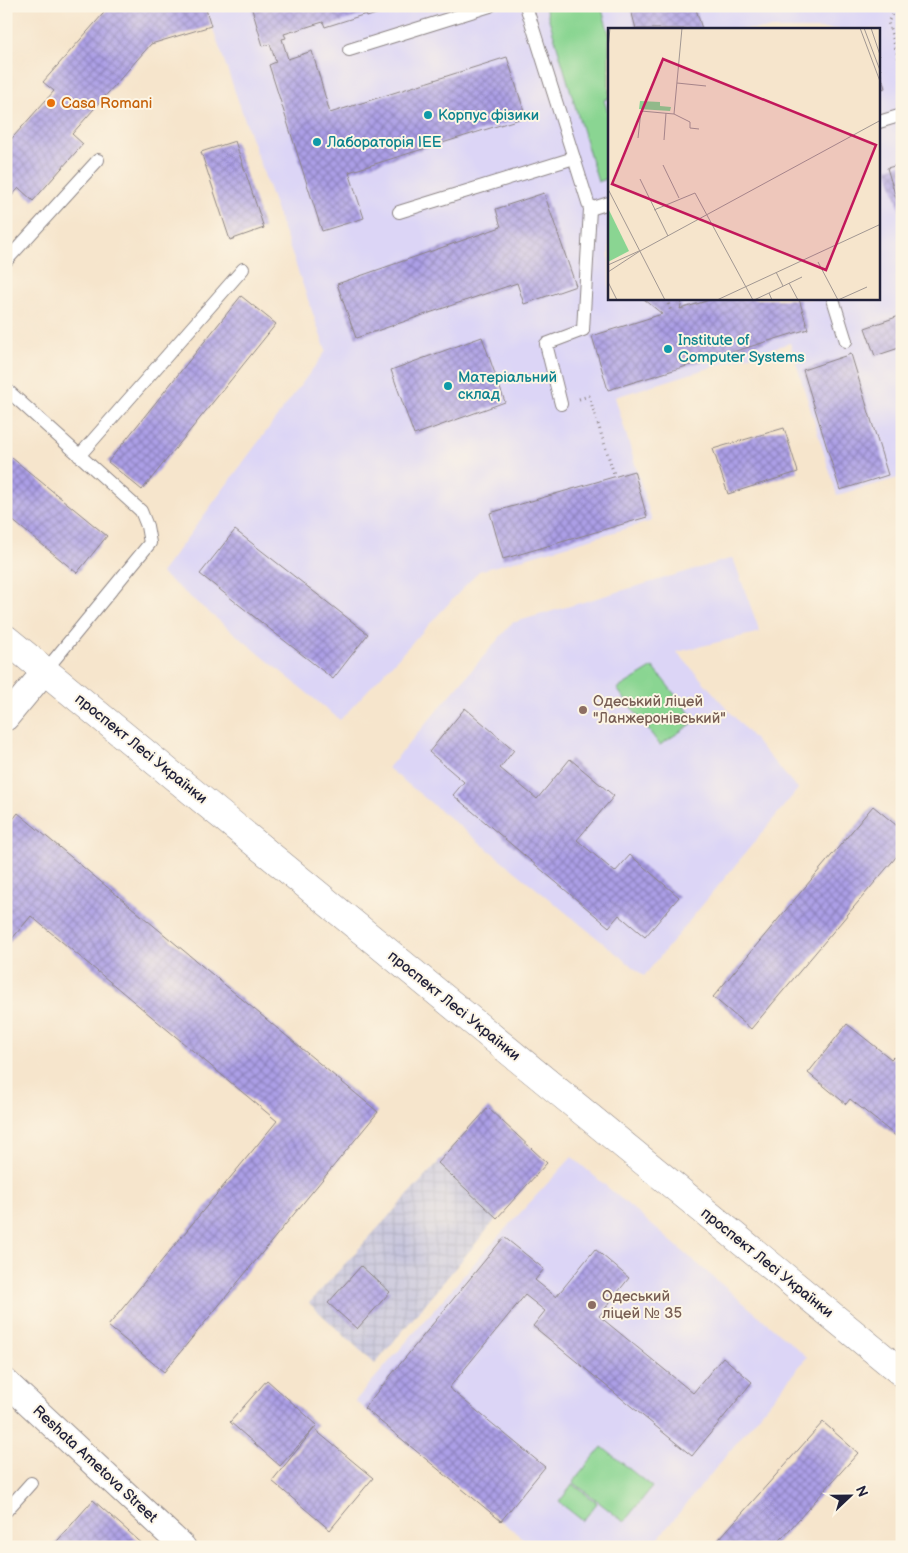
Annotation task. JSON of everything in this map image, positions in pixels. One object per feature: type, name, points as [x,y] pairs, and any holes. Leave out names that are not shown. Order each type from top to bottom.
[{"type":"street","name":"проспект Лесі Українки","points":[[6,639],[902,1373]]},
{"type":"street","points":[[6,718],[45,671]]},
{"type":"street","name":"Reshata Ametova Street","points":[[6,1382],[183,1547]]},
{"type":"lane","points":[[349,50],[490,6]]},
{"type":"lane","points":[[526,6],[590,208],[582,330],[546,344],[562,404]]},
{"type":"lane","points":[[880,122],[902,115]]},
{"type":"lane","points":[[400,212],[574,158]]},
{"type":"lane","points":[[6,261],[98,160]]},
{"type":"lane","points":[[590,208],[608,203]]},
{"type":"lane","points":[[79,456],[243,269]]},
{"type":"lane","points":[[834,300],[846,341]]},
{"type":"lane","points":[[6,389],[141,511],[150,543],[45,671]]},
{"type":"lane","points":[[6,1511],[31,1483]]},
{"type":"path","points":[[897,6],[888,22],[902,70]]},
{"type":"path","points":[[667,300],[671,312]]},
{"type":"path","points":[[562,404],[589,396],[615,477]]},
{"type":"shaded area","points":[[205,6],[902,6],[902,477],[837,495],[790,343],[615,397],[652,521],[479,571],[340,720],[161,573],[326,351]]},
{"type":"shaded area","name":"Одеський ліцей \"Ланжеронівський\"","points":[[733,558],[760,632],[677,652],[798,789],[644,976],[388,768],[512,623]]},
{"type":"shaded area","points":[[488,1108],[547,1163],[497,1218],[375,1364],[309,1303]]},
{"type":"shaded area","name":"Одеський ліцей № 35","points":[[572,1157],[807,1357],[651,1547],[533,1547],[355,1401],[483,1253]]},
{"type":"green space","points":[[545,6],[601,6],[608,30],[608,98],[604,100],[608,113],[608,178],[598,182]]},
{"type":"green space","points":[[653,667],[696,721],[660,745],[617,689]]},
{"type":"green space","points":[[602,1447],[652,1487],[624,1522],[573,1482]]},
{"type":"green space","points":[[573,1484],[597,1503],[583,1521],[559,1502]]},
{"type":"building","points":[[110,6],[205,6],[211,26],[151,44],[72,134],[83,144],[33,201],[19,188],[6,202],[6,145],[54,91],[43,82]]},
{"type":"building","points":[[251,6],[400,6],[367,17],[366,14],[325,27],[323,22],[284,34],[286,38],[282,39],[288,59],[312,51],[330,113],[507,57],[526,117],[349,172],[364,218],[322,231],[269,65],[276,62],[270,44],[263,46]]},
{"type":"building","points":[[630,6],[695,6],[702,28],[636,28]]},
{"type":"building","points":[[880,72],[885,88],[880,90]]},
{"type":"building","points":[[235,141],[264,228],[230,240],[201,152]]},
{"type":"building","points":[[902,164],[902,214],[901,214],[887,168]]},
{"type":"building","points":[[544,193],[576,286],[524,304],[517,283],[356,338],[337,284],[501,227],[496,209]]},
{"type":"building","points":[[241,296],[276,324],[142,490],[108,462]]},
{"type":"building","name":"Institute of Computer Systems","points":[[645,300],[683,300],[680,309],[710,300],[799,300],[808,329],[608,390],[592,336],[662,314]]},
{"type":"building","points":[[902,315],[902,347],[875,356],[865,328]]},
{"type":"building","name":"Матеріальний склад","points":[[482,337],[505,402],[414,435],[391,370]]},
{"type":"building","points":[[851,354],[888,475],[840,490],[803,370]]},
{"type":"building","points":[[784,428],[798,472],[728,494],[713,449]]},
{"type":"building","points":[[6,453],[107,536],[77,573],[6,515]]},
{"type":"building","points":[[634,471],[647,517],[503,559],[490,513]]},
{"type":"building","points":[[235,530],[368,634],[333,679],[200,574]]},
{"type":"building","points":[[465,708],[514,750],[500,768],[537,799],[570,759],[614,796],[577,840],[615,872],[630,855],[679,897],[645,937],[619,915],[609,927],[453,795],[464,782],[429,752]]},
{"type":"building","points":[[873,806],[902,830],[902,850],[751,1029],[713,997]]},
{"type":"building","points":[[18,813],[378,1112],[164,1372],[108,1326],[277,1121],[31,916],[6,946],[6,828]]},
{"type":"building","points":[[847,1024],[891,1059],[893,1057],[902,1064],[902,1141],[850,1099],[846,1104],[808,1073]]},
{"type":"building","points":[[488,1108],[547,1163],[497,1218],[438,1163]]},
{"type":"building","points":[[504,1237],[544,1269],[535,1280],[556,1297],[595,1249],[629,1278],[599,1316],[693,1393],[723,1357],[752,1382],[692,1456],[533,1326],[545,1311],[525,1295],[449,1388],[545,1467],[501,1521],[364,1408]]},
{"type":"building","points":[[361,1266],[390,1292],[357,1329],[328,1303]]},
{"type":"building","points":[[267,1380],[317,1425],[280,1466],[230,1422]]},
{"type":"building","points":[[823,1422],[858,1453],[774,1547],[712,1547]]},
{"type":"building","points":[[314,1429],[373,1478],[330,1530],[272,1481]]},
{"type":"building","points":[[93,1500],[146,1547],[52,1547]]},
{"type":"place","name":"Casa Romani","points":[[51,103]]},
{"type":"place","name":"Корпус фізики","points":[[428,115]]},
{"type":"place","name":"Лабораторія ІЕЕ","points":[[317,142]]},
{"type":"place","name":"Institute of Computer Systems","points":[[668,349]]},
{"type":"place","name":"Матеріальний склад","points":[[448,386]]},
{"type":"place","name":"Одеський ліцей \"Ланжеронівський\"","points":[[583,710]]},
{"type":"place","name":"Одеський ліцей № 35","points":[[592,1305]]}]
